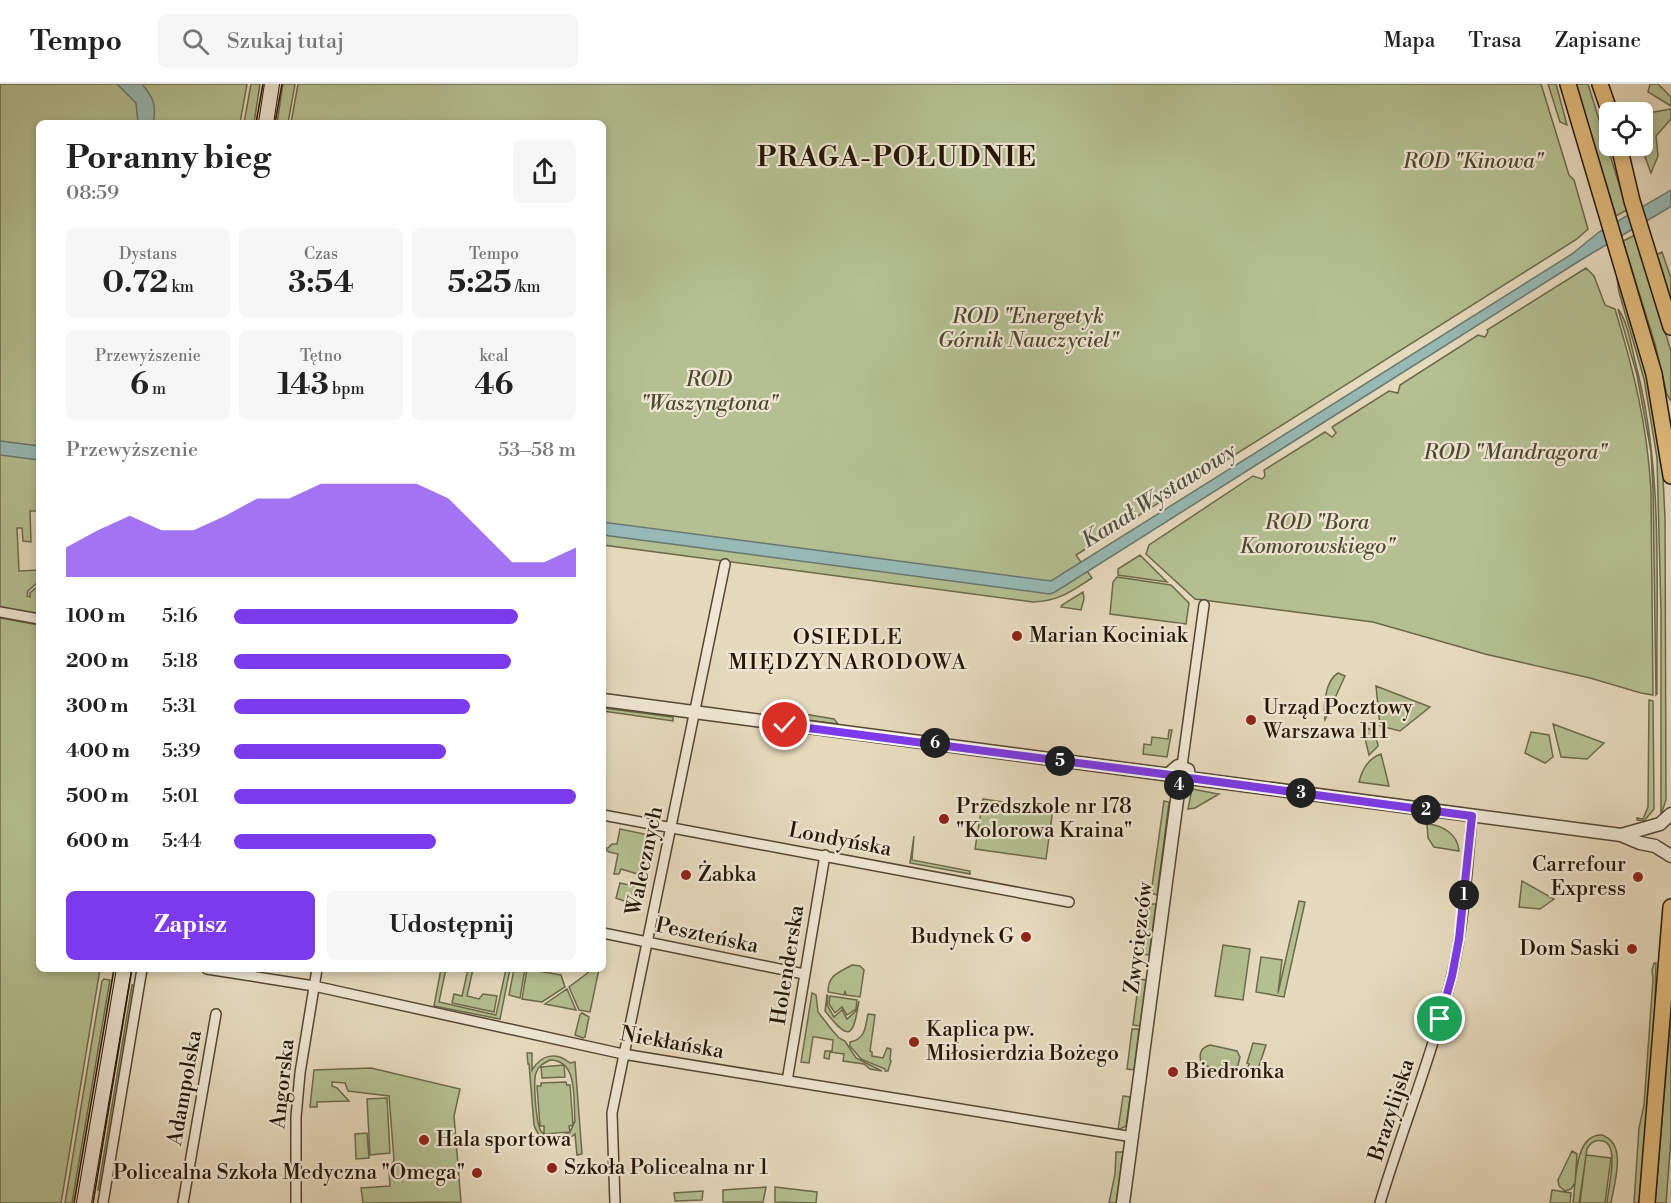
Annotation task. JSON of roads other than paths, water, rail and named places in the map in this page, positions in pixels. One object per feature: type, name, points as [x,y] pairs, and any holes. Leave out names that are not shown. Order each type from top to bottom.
[{"type":"main road","points":[[266,120],[272,84]]},
{"type":"main road","points":[[1568,84],[1654,374],[1671,476]]},
{"type":"main road","points":[[1600,84],[1606,102]]},
{"type":"main road","points":[[1621,156],[1632,201],[1671,327]]},
{"type":"main road","points":[[1647,1203],[1671,907]]},
{"type":"main road","points":[[84,1203],[123,972]]},
{"type":"street","name":"Walecznych","points":[[615,1203],[612,1113],[725,564]]},
{"type":"street","points":[[1180,779],[1175,767],[1182,766],[1204,605]]},
{"type":"street","points":[[0,612],[36,618]]},
{"type":"street","points":[[606,700],[1180,779],[1621,835],[1655,846],[1671,856]]},
{"type":"street","name":"Zwycięzców","points":[[1123,1203],[1180,779]]},
{"type":"street","points":[[1621,835],[1660,824],[1671,814]]},
{"type":"street","name":"Londyńska","points":[[606,816],[1070,902]]},
{"type":"street","name":"Brazylijska","points":[[1380,1203],[1422,1079],[1452,976],[1459,939],[1472,816]]},
{"type":"street","name":"Holenderska","points":[[787,1081],[825,855]]},
{"type":"street","name":"Peszteńska","points":[[606,934],[804,974]]},
{"type":"street","points":[[103,1203],[142,972]]},
{"type":"street","name":"Niekłańska","points":[[226,972],[314,986],[623,1054],[1133,1137]]},
{"type":"street","name":"Angorska","points":[[296,1203],[296,1117],[300,1074],[316,972]]},
{"type":"street","name":"Adampolska","points":[[183,1203],[216,1014]]},
{"type":"water","points":[[117,84],[142,84],[153,102],[154,120],[138,120],[136,103]]},
{"type":"water","points":[[1671,190],[1671,206],[1667,209],[1584,258],[1050,594],[606,535],[606,522],[1051,581],[1572,254],[1599,232]]},
{"type":"water","points":[[0,441],[36,446],[36,460],[0,455]]},
{"type":"tram line","points":[[257,120],[263,84]]},
{"type":"tram line","points":[[276,120],[282,84]]},
{"type":"tram line","points":[[74,1203],[113,972]]},
{"type":"tram line","points":[[93,1203],[132,972]]},
{"type":"place","name":"Marian Kociniak","points":[[1017,636]]},
{"type":"place","name":"Urząd Pocztowy Warszawa 111","points":[[1251,720]]},
{"type":"place","name":"Przedszkole nr 178 \"Kolorowa Kraina\"","points":[[944,819]]},
{"type":"place","name":"Żabka","points":[[686,875]]},
{"type":"place","name":"Carrefour Express","points":[[1638,877]]},
{"type":"place","name":"Budynek G","points":[[1026,937]]},
{"type":"place","name":"Dom Saski","points":[[1632,949]]},
{"type":"place","name":"Kaplica pw. Miłosierdzia Bożego","points":[[914,1042]]},
{"type":"place","name":"Biedronka","points":[[1173,1072]]},
{"type":"place","name":"Hala sportowa","points":[[424,1140]]},
{"type":"place","name":"Szkoła Policealna nr 1","points":[[552,1168]]},
{"type":"place","name":"Policealna Szkoła Medyczna \"Omega\"","points":[[477,1173]]},
{"type":"district","name":"PRAGA-POŁUDNIE","points":[[897,158]]},
{"type":"district","name":"OSIEDLE MIĘDZYNARODOWA","points":[[848,650]]},
{"type":"park label","name":"ROD \"Kinowa\"","points":[[1473,162]]},
{"type":"park label","name":"ROD \"Energetyk Górnik Nauczyciel\"","points":[[1028,329]]},
{"type":"park label","name":"ROD \"Waszyngtona\"","points":[[709,392]]},
{"type":"park label","name":"ROD \"Mandragora\"","points":[[1515,453]]},
{"type":"park label","name":"ROD \"Bora Komorowskiego\"","points":[[1317,535]]},
{"type":"water label","name":"Kanał Wystawowy","points":[[1159,496]]}]
